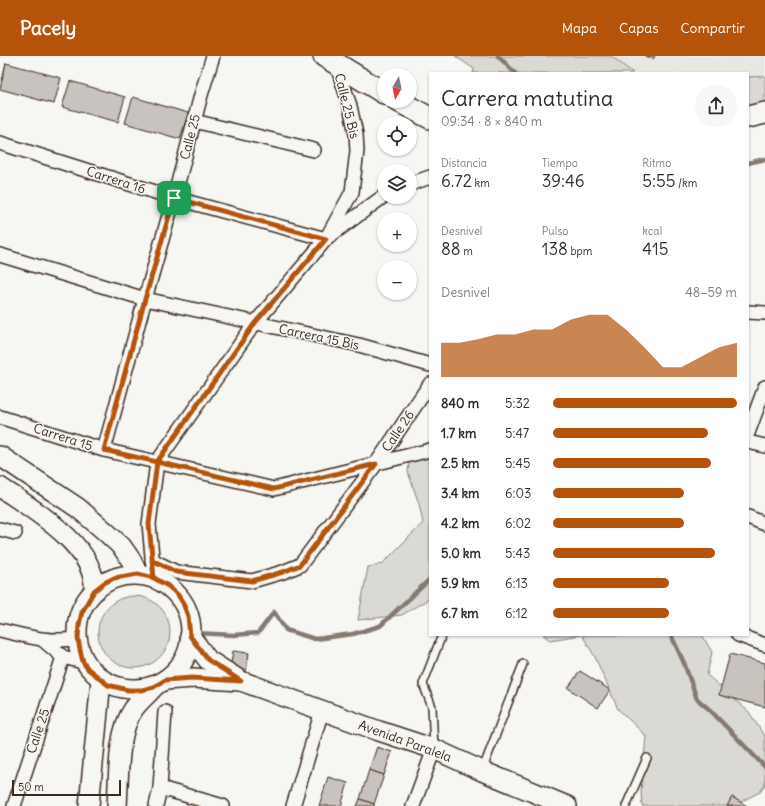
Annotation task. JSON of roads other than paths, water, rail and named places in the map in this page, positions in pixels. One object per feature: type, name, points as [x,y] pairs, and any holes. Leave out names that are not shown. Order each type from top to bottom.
[{"type":"main road","points":[[330,60],[377,89]]},
{"type":"main road","points":[[411,108],[429,117]]},
{"type":"main road","points":[[749,118],[765,113]]},
{"type":"main road","points":[[0,456],[78,508],[122,547],[132,560],[148,570],[178,595],[188,616],[190,636],[180,661],[133,710],[125,725],[121,743],[117,806]]},
{"type":"main road","points":[[0,487],[48,520],[66,536],[84,556],[92,570],[95,584],[94,591]]},
{"type":"main road","points":[[148,570],[114,578],[104,583],[94,591],[82,612],[78,638],[83,662],[88,669],[101,680],[113,687],[128,690],[142,690],[159,684]]},
{"type":"main road","name":"Avenida Paralela","points":[[190,636],[208,660],[241,681],[322,711],[434,749],[482,771],[567,806]]},
{"type":"main road","name":"Avenida Paralela","points":[[159,684],[192,678],[241,681]]},
{"type":"main road","points":[[89,806],[101,680]]},
{"type":"street","name":"Calle 25","points":[[104,450],[213,56]]},
{"type":"street","name":"Calle 25 Bis","points":[[148,570],[149,524],[157,462],[255,323],[326,239],[352,192],[357,152],[356,134],[350,106],[330,60]]},
{"type":"street","points":[[194,121],[314,150]]},
{"type":"street","name":"Carrera 16","points":[[0,143],[174,198],[326,239]]},
{"type":"street","points":[[417,182],[429,177]]},
{"type":"street","name":"Calle 25 Bis","points":[[326,239],[377,201]]},
{"type":"street","name":"Carrera 15 Bis","points":[[0,255],[145,299],[359,345],[429,365]]},
{"type":"street","points":[[749,312],[765,313]]},
{"type":"street","name":"Calle 26","points":[[148,570],[252,581],[283,572],[300,565],[376,464],[429,385]]},
{"type":"street","points":[[749,430],[765,387]]},
{"type":"street","name":"Carrera 15","points":[[0,417],[104,450],[274,489],[429,450]]},
{"type":"street","points":[[749,442],[765,446]]},
{"type":"street","points":[[749,517],[765,524]]},
{"type":"street","points":[[0,529],[15,533]]},
{"type":"street","points":[[0,630],[43,640],[66,640],[78,638]]},
{"type":"street","points":[[741,636],[765,645]]},
{"type":"street","points":[[43,640],[63,657],[83,662]]},
{"type":"street","name":"Calle 25","points":[[14,806],[63,657]]},
{"type":"street","points":[[293,806],[322,711]]},
{"type":"street","points":[[156,806],[160,788],[164,712]]},
{"type":"street","points":[[413,806],[434,749]]},
{"type":"street","points":[[160,788],[223,806]]},
{"type":"lane","points":[[434,749],[432,707],[423,684],[442,636]]},
{"type":"lane","points":[[482,771],[523,664]]},
{"type":"lane","points":[[626,806],[647,758]]},
{"type":"waterway","points":[[498,56],[514,72]]},
{"type":"waterway","points":[[749,163],[765,159]]},
{"type":"waterway","points":[[195,633],[234,635],[258,633],[274,612],[286,630],[315,639],[353,634],[380,626],[429,580]]},
{"type":"waterway","points":[[671,636],[684,663],[697,699],[710,710],[765,767]]}]
